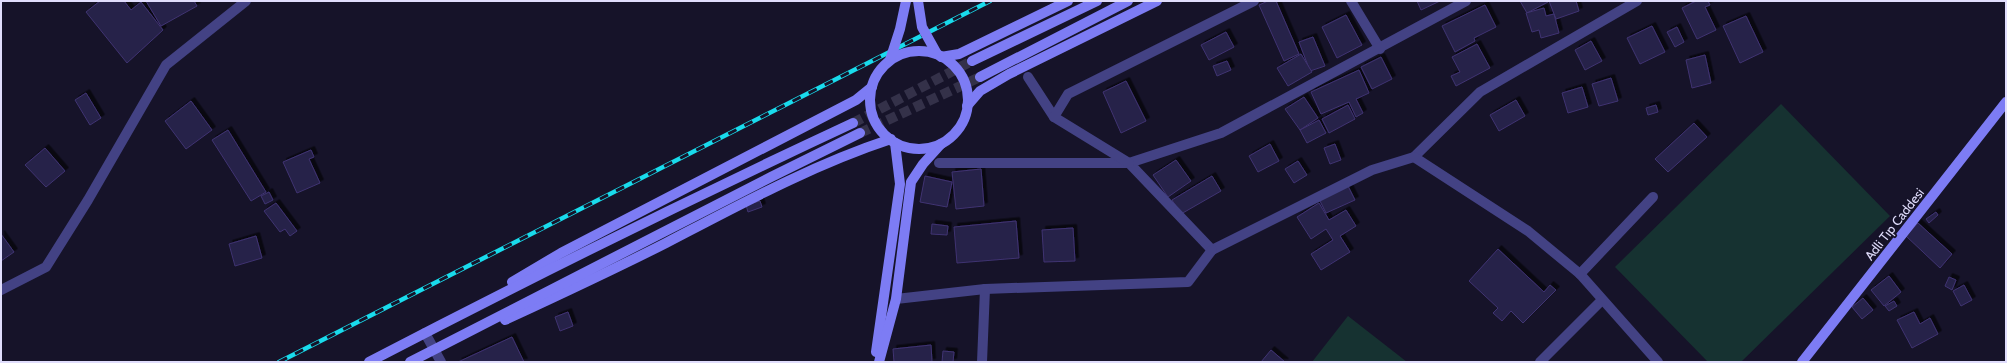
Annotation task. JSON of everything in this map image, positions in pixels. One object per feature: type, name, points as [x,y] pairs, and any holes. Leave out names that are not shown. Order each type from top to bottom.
[{"type":"main road","points":[[906,1],[900,29],[890,60],[879,72],[872,87],[870,103],[874,119],[883,133],[893,141],[910,148],[926,149],[941,144]]},
{"type":"main road","points":[[918,1],[922,27],[939,56]]},
{"type":"main road","points":[[939,56],[959,54],[1003,34],[1068,1]]},
{"type":"main road","points":[[972,61],[1097,1]]},
{"type":"main road","points":[[980,77],[1128,1]]},
{"type":"main road","points":[[967,106],[980,91],[1009,74],[1157,1]]},
{"type":"main road","points":[[874,362],[911,182],[923,164],[941,144],[954,134],[963,122],[967,106],[967,90],[961,76],[951,63],[939,56],[921,51],[910,52],[890,60]]},
{"type":"main road","points":[[424,333],[561,253],[790,136],[856,100],[872,87]]},
{"type":"main road","name":"Adli Tıp Caddesi","points":[[1802,362],[2006,102]]},
{"type":"main road","points":[[368,362],[745,173],[853,123]]},
{"type":"main road","points":[[410,362],[764,180],[860,133]]},
{"type":"main road","points":[[433,350],[494,326],[634,259],[780,184],[850,152],[893,141]]},
{"type":"main road","points":[[879,362],[896,299],[894,266],[900,184],[893,141]]},
{"type":"street","points":[[1,290],[46,267],[88,200],[166,65],[246,1]]},
{"type":"street","points":[[1054,117],[1068,94],[1254,1]]},
{"type":"street","points":[[1351,1],[1380,49]]},
{"type":"street","points":[[939,163],[1130,163],[1221,133],[1380,49],[1466,1]]},
{"type":"street","points":[[896,299],[986,289],[1188,282],[1212,250],[1372,170],[1414,157],[1480,92],[1637,1]]},
{"type":"street","points":[[1028,77],[1054,117],[1130,163],[1212,250]]},
{"type":"street","points":[[1414,157],[1528,232],[1580,274],[1658,362]]},
{"type":"street","points":[[1580,274],[1653,197]]},
{"type":"street","points":[[982,362],[986,289]]},
{"type":"street","points":[[1540,362],[1602,300]]},
{"type":"street","points":[[424,333],[441,362]]},
{"type":"green space","points":[[1781,104],[1890,216],[1741,362],[1708,362],[1615,267]]},
{"type":"green space","points":[[1348,316],[1407,362],[1312,362]]},
{"type":"building","points":[[100,1],[124,1],[131,10],[141,2],[163,30],[127,63],[86,12]]},
{"type":"building","points":[[146,1],[194,1],[197,6],[161,26]]},
{"type":"building","points":[[1268,1],[1276,1],[1299,54],[1284,61],[1259,5]]},
{"type":"building","points":[[1417,1],[1440,1],[1421,10]]},
{"type":"building","points":[[1520,1],[1547,1],[1548,2],[1527,13]]},
{"type":"building","points":[[1549,1],[1576,1],[1579,11],[1556,19]]},
{"type":"building","points":[[1696,1],[1708,1],[1710,5],[1705,7],[1716,30],[1697,39],[1682,8]]},
{"type":"building","points":[[1485,5],[1496,27],[1474,38],[1475,41],[1455,52],[1442,26]]},
{"type":"building","points":[[1544,8],[1546,16],[1554,14],[1559,33],[1541,38],[1539,30],[1532,32],[1526,13]]},
{"type":"building","points":[[1346,15],[1362,45],[1337,58],[1322,27]]},
{"type":"building","points":[[1746,16],[1763,52],[1740,63],[1723,26]]},
{"type":"building","points":[[1652,26],[1665,52],[1640,64],[1627,38]]},
{"type":"building","points":[[1677,27],[1684,42],[1675,47],[1667,32]]},
{"type":"building","points":[[1226,32],[1234,47],[1209,60],[1201,45]]},
{"type":"building","points":[[1313,37],[1325,66],[1310,71],[1299,42]]},
{"type":"building","points":[[1591,41],[1602,61],[1585,70],[1575,50]]},
{"type":"building","points":[[1477,44],[1490,68],[1456,86],[1451,76],[1460,72],[1452,57]]},
{"type":"building","points":[[1301,54],[1312,72],[1288,86],[1277,68]]},
{"type":"building","points":[[1705,55],[1711,83],[1692,88],[1686,60]]},
{"type":"building","points":[[1381,57],[1392,79],[1372,89],[1361,67]]},
{"type":"building","points":[[1227,61],[1231,70],[1217,76],[1213,66]]},
{"type":"building","points":[[1359,70],[1369,93],[1356,99],[1363,113],[1356,117],[1349,102],[1321,114],[1311,92]]},
{"type":"building","points":[[1611,78],[1618,101],[1599,106],[1592,84]]},
{"type":"building","points":[[1126,81],[1146,121],[1121,133],[1103,92]]},
{"type":"building","points":[[1582,87],[1588,107],[1568,113],[1562,93]]},
{"type":"building","points":[[86,93],[101,118],[90,125],[75,100]]},
{"type":"building","points":[[1304,97],[1318,118],[1300,130],[1285,109]]},
{"type":"building","points":[[1516,100],[1525,116],[1499,131],[1490,115]]},
{"type":"building","points":[[191,101],[212,130],[186,149],[165,121]]},
{"type":"building","points":[[1348,105],[1355,119],[1329,133],[1322,119]]},
{"type":"building","points":[[1656,105],[1658,112],[1648,115],[1646,108]]},
{"type":"building","points":[[1319,120],[1326,133],[1307,143],[1300,130]]},
{"type":"building","points":[[1694,123],[1707,137],[1668,172],[1655,159]]},
{"type":"building","points":[[228,130],[266,192],[251,201],[212,140]]},
{"type":"building","points":[[1270,144],[1279,161],[1258,172],[1249,156]]},
{"type":"building","points":[[1335,144],[1341,160],[1330,164],[1324,148]]},
{"type":"building","points":[[45,148],[65,171],[46,187],[25,165]]},
{"type":"building","points":[[311,150],[314,157],[309,159],[320,183],[297,193],[283,162]]},
{"type":"building","points":[[1176,160],[1191,181],[1168,197],[1153,175]]},
{"type":"building","points":[[1298,161],[1307,175],[1294,183],[1285,169]]},
{"type":"building","points":[[981,169],[984,206],[956,209],[952,172]]},
{"type":"building","points":[[925,176],[952,182],[947,207],[920,202]]},
{"type":"building","points":[[1212,176],[1221,191],[1181,214],[1172,200]]},
{"type":"building","points":[[1348,186],[1355,200],[1326,213],[1319,199]]},
{"type":"building","points":[[269,192],[273,200],[265,204],[261,196]]},
{"type":"building","points":[[760,201],[762,207],[748,212],[746,205]]},
{"type":"building","points":[[276,203],[297,231],[290,236],[285,229],[280,232],[264,211]]},
{"type":"building","points":[[1319,203],[1329,220],[1346,210],[1356,226],[1340,236],[1350,252],[1321,270],[1311,254],[1333,240],[1326,229],[1311,239],[1297,217]]},
{"type":"building","points":[[1936,212],[1938,215],[1929,223],[1926,219]]},
{"type":"building","points":[[1016,221],[1019,258],[957,263],[954,227]]},
{"type":"building","points":[[1918,223],[1952,254],[1940,268],[1906,236]]},
{"type":"building","points":[[932,224],[948,226],[947,235],[931,234]]},
{"type":"building","points":[[1073,228],[1075,261],[1044,262],[1042,230]]},
{"type":"building","points":[[1,234],[14,252],[1,261]]},
{"type":"building","points":[[256,236],[262,258],[235,266],[229,244]]},
{"type":"building","points":[[1498,249],[1544,292],[1550,285],[1556,290],[1523,323],[1511,311],[1502,321],[1493,313],[1498,308],[1469,281]]},
{"type":"building","points":[[1889,276],[1901,292],[1884,306],[1871,290]]},
{"type":"building","points":[[1949,277],[1956,280],[1952,290],[1945,286]]},
{"type":"building","points":[[1964,285],[1972,300],[1961,306],[1953,291]]},
{"type":"building","points":[[1863,298],[1873,310],[1862,319],[1852,307]]},
{"type":"building","points":[[1894,301],[1897,306],[1889,311],[1885,306]]},
{"type":"building","points":[[568,312],[573,326],[560,331],[555,317]]},
{"type":"building","points":[[1914,312],[1920,324],[1930,318],[1938,334],[1912,348],[1897,320]]},
{"type":"building","points":[[512,337],[524,362],[458,362]]},
{"type":"building","points":[[931,345],[932,362],[894,362],[893,349]]},
{"type":"building","points":[[1271,350],[1285,362],[1261,362]]},
{"type":"building","points":[[943,351],[954,352],[953,362],[942,362]]},
{"type":"tunnel","points":[[853,123],[972,61]]},
{"type":"tunnel","points":[[860,133],[980,77]]},
{"type":"railway","points":[[279,362],[990,1]]}]
